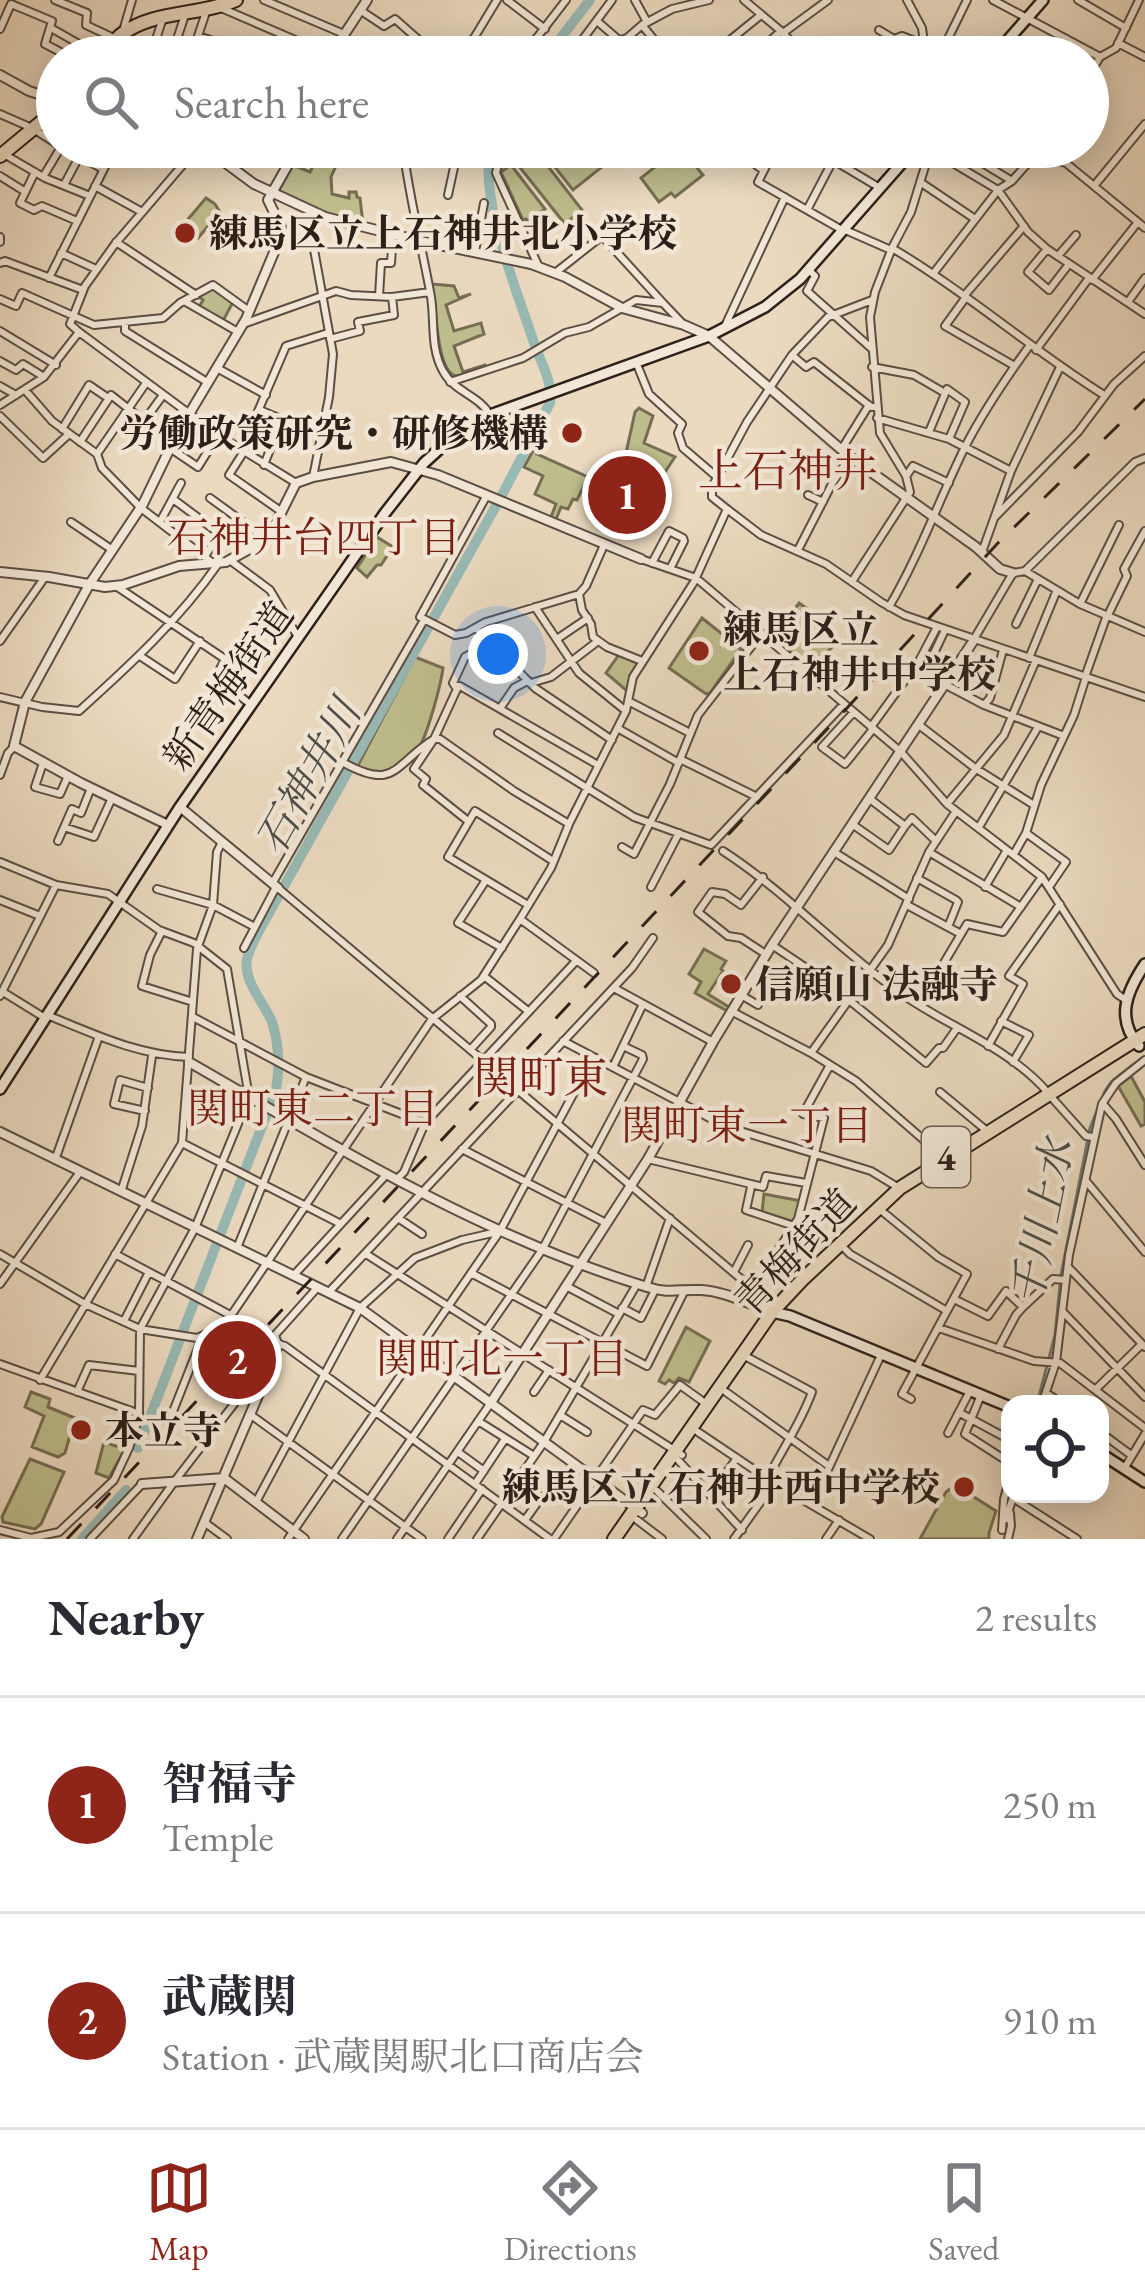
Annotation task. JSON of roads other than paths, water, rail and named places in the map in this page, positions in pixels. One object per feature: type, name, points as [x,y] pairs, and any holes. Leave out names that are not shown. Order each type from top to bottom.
[{"type":"main road","points":[[123,36],[148,21],[236,0]]},
{"type":"main road","points":[[1012,36],[1043,0]]},
{"type":"main road","points":[[4,148],[36,125]]},
{"type":"main road","name":"新青梅街道","points":[[0,1089],[180,807],[418,469],[446,443],[490,415],[725,330],[765,307],[808,269],[898,168]]},
{"type":"main road","points":[[1142,1047],[1126,1022],[1126,1000],[1145,964]]},
{"type":"main road","name":"青梅街道","points":[[614,1539],[657,1491],[708,1405],[802,1280],[900,1188],[988,1131],[1142,1047]]},
{"type":"main road","name":"青梅街道","points":[[776,1313],[883,1212],[932,1173],[1051,1096]]},
{"type":"main road","points":[[776,1313],[1001,1403]]},
{"type":"main road","name":"青梅街道","points":[[624,1539],[746,1356]]},
{"type":"main road","points":[[1109,1459],[1145,1482]]},
{"type":"street","points":[[55,0],[87,14],[86,25],[111,36]]},
{"type":"street","points":[[119,36],[131,0]]},
{"type":"street","points":[[264,0],[344,34],[367,0]]},
{"type":"street","points":[[476,36],[496,0]]},
{"type":"street","points":[[507,0],[545,29]]},
{"type":"street","points":[[539,36],[566,0]]},
{"type":"street","points":[[585,36],[613,0]]},
{"type":"street","points":[[635,0],[653,36]]},
{"type":"street","points":[[744,0],[786,36]]},
{"type":"street","points":[[777,36],[828,0]]},
{"type":"street","points":[[907,0],[923,36]]},
{"type":"street","points":[[949,36],[967,0]]},
{"type":"street","points":[[993,0],[1062,36]]},
{"type":"street","points":[[1078,0],[1126,28]]},
{"type":"street","points":[[1109,52],[1116,48],[1139,0]]},
{"type":"street","points":[[630,36],[672,9],[702,1]]},
{"type":"street","points":[[0,29],[12,2],[52,21],[48,36]]},
{"type":"street","points":[[197,36],[216,5],[285,36]]},
{"type":"street","points":[[360,10],[384,26],[395,19],[414,36]]},
{"type":"street","points":[[178,36],[185,14]]},
{"type":"street","points":[[735,36],[761,14]]},
{"type":"street","points":[[157,36],[163,18]]},
{"type":"street","points":[[597,21],[615,36]]},
{"type":"street","points":[[51,28],[65,36]]},
{"type":"street","points":[[879,30],[889,36]]},
{"type":"street","points":[[1118,43],[1145,57]]},
{"type":"street","points":[[0,75],[36,93]]},
{"type":"street","points":[[0,114],[36,131]]},
{"type":"street","points":[[1109,168],[1145,124]]},
{"type":"street","points":[[1137,133],[1145,140]]},
{"type":"street","points":[[4,148],[39,174],[90,196]]},
{"type":"street","points":[[44,168],[24,190],[20,203],[34,210],[42,206],[77,221]]},
{"type":"street","points":[[64,185],[73,168]]},
{"type":"street","points":[[187,168],[116,242],[83,290],[70,325],[242,452],[296,483]]},
{"type":"street","points":[[231,168],[325,217],[538,266],[622,308],[709,336],[850,458],[1000,569],[1025,571],[1145,458]]},
{"type":"street","points":[[286,168],[269,203],[283,232],[313,244],[332,367],[313,477]]},
{"type":"street","points":[[407,168],[439,364],[458,391],[485,406],[490,415]]},
{"type":"street","points":[[448,195],[454,168]]},
{"type":"street","points":[[497,168],[538,266]]},
{"type":"street","points":[[760,168],[758,182],[933,274],[1104,395]]},
{"type":"street","points":[[808,210],[829,168]]},
{"type":"street","points":[[846,168],[880,188]]},
{"type":"street","points":[[841,450],[872,406],[872,300],[911,212],[925,168]]},
{"type":"street","points":[[990,168],[1012,181]]},
{"type":"street","points":[[933,274],[998,190],[1024,168]]},
{"type":"street","points":[[889,607],[965,447],[1013,364],[1141,225],[1072,168]]},
{"type":"street","points":[[1094,186],[1109,168]]},
{"type":"street","points":[[49,278],[103,169]]},
{"type":"street","points":[[963,169],[998,190],[1024,226],[1058,256],[1145,314]]},
{"type":"street","points":[[0,176],[24,190]]},
{"type":"street","points":[[920,182],[975,219]]},
{"type":"street","points":[[95,186],[142,212]]},
{"type":"street","points":[[725,330],[785,197]]},
{"type":"street","points":[[476,252],[484,203]]},
{"type":"street","points":[[1013,364],[945,326],[1024,226]]},
{"type":"street","points":[[0,775],[14,746],[25,702],[241,328],[283,232]]},
{"type":"street","points":[[379,296],[381,262],[391,262],[393,234]]},
{"type":"street","points":[[1058,256],[1076,235]]},
{"type":"street","points":[[555,272],[602,236],[684,325]]},
{"type":"street","points":[[116,242],[196,295]]},
{"type":"street","points":[[1048,248],[1028,272],[1049,290],[1069,264]]},
{"type":"street","points":[[61,254],[97,270]]},
{"type":"street","points":[[0,263],[83,290]]},
{"type":"street","points":[[808,269],[815,276],[807,291],[872,348]]},
{"type":"street","points":[[1128,302],[1145,278]]},
{"type":"street","points":[[0,299],[16,306],[22,293],[94,325],[124,324],[163,318],[213,285],[249,311]]},
{"type":"street","points":[[184,301],[241,328],[336,291],[392,297],[430,292]]},
{"type":"street","points":[[282,512],[229,475],[286,346],[360,332],[358,322],[394,315],[392,297]]},
{"type":"street","points":[[450,382],[589,327],[636,300],[663,302]]},
{"type":"street","points":[[872,300],[833,314],[792,355],[716,476],[712,495],[761,535],[828,564],[889,607],[918,621],[1145,697]]},
{"type":"street","points":[[124,324],[125,331],[207,382]]},
{"type":"street","points":[[0,331],[56,365]]},
{"type":"street","points":[[0,405],[44,377],[79,332]]},
{"type":"street","points":[[792,355],[806,367],[814,362],[872,406],[882,437],[910,488],[852,581]]},
{"type":"street","points":[[995,517],[1145,356]]},
{"type":"street","points":[[0,361],[16,370],[23,364],[44,377]]},
{"type":"street","points":[[637,362],[649,394],[682,424],[678,434],[683,448],[716,476]]},
{"type":"street","points":[[872,367],[914,375],[945,393]]},
{"type":"street","points":[[982,552],[1011,471],[1060,367]]},
{"type":"street","points":[[217,368],[267,395]]},
{"type":"street","points":[[97,454],[146,383]]},
{"type":"street","points":[[0,416],[43,458],[66,431],[89,385],[108,398]]},
{"type":"street","points":[[0,386],[16,395]]},
{"type":"street","points":[[929,433],[947,389],[965,402],[949,439]]},
{"type":"street","points":[[26,390],[66,431],[97,454],[102,468],[141,508],[216,564]]},
{"type":"street","points":[[80,442],[111,395],[145,421],[163,395]]},
{"type":"street","points":[[260,410],[295,424],[323,428]]},
{"type":"street","points":[[878,418],[949,439],[1011,471]]},
{"type":"street","points":[[264,465],[282,419]]},
{"type":"street","points":[[170,448],[198,466],[218,435]]},
{"type":"street","points":[[798,550],[850,458]]},
{"type":"street","points":[[0,572],[116,586],[179,566],[216,564],[265,538],[296,483],[391,462],[418,469],[696,578],[901,752],[947,804],[1042,877],[1117,994],[1126,1000]]},
{"type":"street","points":[[906,476],[913,466],[949,484]]},
{"type":"street","points":[[160,522],[181,483]]},
{"type":"street","points":[[808,495],[823,502]]},
{"type":"street","points":[[210,498],[265,538]]},
{"type":"street","points":[[494,498],[420,617],[455,635],[579,594],[604,545]]},
{"type":"street","points":[[173,499],[220,534],[205,556]]},
{"type":"street","points":[[0,1254],[85,1304],[140,1329],[202,1338],[224,1326],[432,1019],[484,976],[520,920],[554,861],[626,711],[633,677],[696,578],[728,509]]},
{"type":"street","points":[[71,523],[111,549]]},
{"type":"street","points":[[1081,604],[1119,525]]},
{"type":"street","points":[[652,562],[669,531],[684,541],[670,568]]},
{"type":"street","points":[[985,887],[1026,833],[1127,576],[1124,569],[1145,531]]},
{"type":"street","points":[[230,560],[270,590],[298,638]]},
{"type":"street","points":[[0,697],[79,712],[140,656],[201,589],[216,564]]},
{"type":"street","points":[[1025,571],[1081,604],[1145,632]]},
{"type":"street","points":[[397,1539],[631,1186],[769,950],[947,683],[1013,573]]},
{"type":"street","points":[[0,641],[46,577]]},
{"type":"street","points":[[1016,624],[1038,579]]},
{"type":"street","points":[[116,586],[225,659],[216,677],[251,705]]},
{"type":"street","points":[[947,804],[1004,735],[1057,590]]},
{"type":"street","points":[[579,594],[593,637],[642,661]]},
{"type":"street","points":[[535,608],[579,674],[626,711]]},
{"type":"street","points":[[557,639],[587,618]]},
{"type":"street","points":[[244,948],[334,772],[344,763],[425,620]]},
{"type":"street","points":[[476,627],[529,682],[612,740]]},
{"type":"street","points":[[942,628],[926,670],[984,705],[1065,736]]},
{"type":"street","points":[[853,713],[822,747],[844,764],[942,628]]},
{"type":"street","points":[[622,848],[634,854],[698,715],[760,634]]},
{"type":"street","points":[[140,656],[175,679],[200,641]]},
{"type":"street","points":[[501,707],[514,688],[551,677],[598,641]]},
{"type":"street","points":[[468,821],[423,785],[427,779],[414,770],[457,689],[453,683],[465,657],[490,643]]},
{"type":"street","points":[[984,705],[1003,650]]},
{"type":"street","points":[[455,686],[501,707],[598,766]]},
{"type":"street","points":[[630,702],[691,734]]},
{"type":"street","points":[[498,733],[649,823],[712,844],[843,705]]},
{"type":"street","points":[[919,725],[1034,805]]},
{"type":"street","points":[[978,828],[1039,727]]},
{"type":"street","points":[[618,728],[757,797]]},
{"type":"street","points":[[344,763],[372,777],[389,773],[434,739],[444,741],[569,824]]},
{"type":"street","points":[[14,746],[168,825]]},
{"type":"street","points":[[44,763],[34,787],[60,794],[68,776]]},
{"type":"street","points":[[58,842],[71,809],[81,813],[91,788]]},
{"type":"street","points":[[64,827],[94,837],[112,798]]},
{"type":"street","points":[[870,799],[905,826]]},
{"type":"street","points":[[180,807],[499,1074]]},
{"type":"street","points":[[528,905],[448,857],[468,821],[475,811],[554,861]]},
{"type":"street","points":[[811,1053],[888,945],[929,852],[956,811]]},
{"type":"street","points":[[852,824],[889,850],[912,818],[936,841]]},
{"type":"street","points":[[651,887],[679,833]]},
{"type":"street","points":[[1026,833],[1066,862],[1049,887]]},
{"type":"street","points":[[40,1380],[182,1143],[198,945],[213,905],[222,842]]},
{"type":"street","points":[[723,851],[763,877],[869,970],[1030,1073],[1090,1137]]},
{"type":"street","points":[[834,851],[961,934]]},
{"type":"street","points":[[929,852],[1021,907]]},
{"type":"street","points":[[0,862],[56,885],[108,895],[162,932],[198,945],[227,969],[249,1096],[195,1228],[140,1329],[139,1424],[117,1475],[57,1536],[37,1538],[0,1530]]},
{"type":"street","points":[[763,877],[740,905],[712,892],[698,912],[728,936],[769,950],[847,999],[926,1064],[956,1028]]},
{"type":"street","points":[[919,1005],[967,924],[1003,932],[1042,877]]},
{"type":"street","points":[[916,878],[958,902],[948,927]]},
{"type":"street","points":[[485,880],[458,923],[502,948]]},
{"type":"street","points":[[56,885],[2,990],[46,1016],[99,1038],[189,1060],[386,1175],[542,1250],[646,1287],[672,1293],[706,1290],[776,1313]]},
{"type":"street","points":[[157,889],[213,905],[255,927]]},
{"type":"street","points":[[0,900],[40,916]]},
{"type":"street","points":[[988,1046],[1023,984],[1009,976],[1060,904]]},
{"type":"street","points":[[520,920],[594,973]]},
{"type":"street","points":[[162,932],[142,986],[193,1002]]},
{"type":"street","points":[[328,1293],[614,988],[653,938]]},
{"type":"street","points":[[396,1180],[404,1172],[424,1123],[576,961]]},
{"type":"street","points":[[484,976],[529,1011]]},
{"type":"street","points":[[614,988],[713,1042]]},
{"type":"street","points":[[741,995],[758,1005]]},
{"type":"street","points":[[460,996],[491,1024],[470,1050]]},
{"type":"street","points":[[613,1067],[644,1004]]},
{"type":"street","points":[[731,1011],[830,1065],[877,1098],[943,1159]]},
{"type":"street","points":[[192,1016],[306,1078],[424,1123]]},
{"type":"street","points":[[1001,1021],[1029,1036],[1013,1062]]},
{"type":"street","points":[[56,1160],[99,1038]]},
{"type":"street","points":[[563,1041],[735,1130],[871,1171],[900,1188]]},
{"type":"street","points":[[342,1539],[542,1250],[643,1059],[623,1046]]},
{"type":"street","points":[[1049,1395],[1063,1312],[1062,1279],[1086,1180],[1090,1137],[1102,1104],[1142,1047]]},
{"type":"street","points":[[121,1192],[142,1126],[153,1054]]},
{"type":"street","points":[[291,1535],[500,1231],[593,1057]]},
{"type":"street","points":[[745,1302],[794,1226],[824,1118],[803,1114],[830,1065]]},
{"type":"street","points":[[237,1248],[306,1078]]},
{"type":"street","points":[[145,1111],[114,1104],[120,1080],[148,1088]]},
{"type":"street","points":[[507,1081],[753,1289]]},
{"type":"street","points":[[940,1091],[988,1131]]},
{"type":"street","points":[[1102,1104],[1145,1165]]},
{"type":"street","points":[[0,1132],[360,1308],[595,1480],[662,1539]]},
{"type":"street","points":[[182,1143],[339,1223]]},
{"type":"street","points":[[462,1149],[606,1223]]},
{"type":"street","points":[[648,1159],[752,1186],[763,1187],[766,1176],[806,1183]]},
{"type":"street","points":[[0,1284],[80,1172]]},
{"type":"street","points":[[293,1276],[386,1175]]},
{"type":"street","points":[[1086,1180],[1145,1251]]},
{"type":"street","points":[[752,1186],[746,1210],[794,1226]]},
{"type":"street","points":[[883,1212],[967,1274],[902,1394],[911,1399]]},
{"type":"street","points":[[398,1218],[422,1234]]},
{"type":"street","points":[[566,1286],[641,1318],[646,1287],[670,1218]]},
{"type":"street","points":[[256,1502],[360,1308],[415,1258],[500,1231]]},
{"type":"street","points":[[734,1272],[748,1245]]},
{"type":"street","points":[[845,1249],[947,1311]]},
{"type":"street","points":[[365,1253],[679,1455],[742,1530]]},
{"type":"street","points":[[115,1254],[232,1316]]},
{"type":"street","points":[[1068,1267],[1144,1346],[1095,1390]]},
{"type":"street","points":[[124,1322],[149,1272]]},
{"type":"street","points":[[471,1273],[647,1366],[685,1292]]},
{"type":"street","points":[[998,1349],[1023,1307],[1051,1281],[1062,1279]]},
{"type":"street","points":[[476,1539],[544,1442],[621,1311],[646,1287]]},
{"type":"street","points":[[197,1539],[277,1346],[275,1335],[317,1288]]},
{"type":"street","points":[[954,1299],[988,1316],[1006,1292],[1023,1307]]},
{"type":"street","points":[[1063,1312],[1145,1397]]},
{"type":"street","points":[[939,1328],[1051,1363],[1095,1390],[1145,1431],[1124,1469]]},
{"type":"street","points":[[152,1420],[170,1419],[202,1338]]},
{"type":"street","points":[[277,1346],[325,1375],[552,1539],[643,1409],[655,1415],[677,1385],[708,1405]]},
{"type":"street","points":[[812,1504],[881,1354]]},
{"type":"street","points":[[734,1539],[771,1481],[812,1392],[746,1356]]},
{"type":"street","points":[[0,1364],[139,1414]]},
{"type":"street","points":[[77,1392],[89,1365],[139,1371]]},
{"type":"street","points":[[534,1392],[549,1370]]},
{"type":"street","points":[[133,1539],[257,1374],[267,1372]]},
{"type":"street","points":[[725,1392],[830,1466]]},
{"type":"street","points":[[948,1433],[976,1393]]},
{"type":"street","points":[[976,1393],[964,1434],[1001,1457]]},
{"type":"street","points":[[960,1413],[1001,1435]]},
{"type":"street","points":[[560,1414],[587,1432]]},
{"type":"street","points":[[250,1415],[422,1539]]},
{"type":"street","points":[[478,1421],[534,1456]]},
{"type":"street","points":[[698,1432],[870,1539]]},
{"type":"street","points":[[448,1539],[506,1439]]},
{"type":"street","points":[[1109,1439],[1132,1456]]},
{"type":"street","points":[[458,1452],[484,1471]]},
{"type":"street","points":[[710,1495],[736,1458]]},
{"type":"street","points":[[561,1482],[574,1464]]},
{"type":"street","points":[[95,1538],[142,1484],[224,1478],[291,1535],[304,1539]]},
{"type":"street","points":[[518,1480],[540,1499],[524,1521]]},
{"type":"street","points":[[657,1491],[706,1539]]},
{"type":"street","points":[[1000,1535],[1003,1503]]},
{"type":"street","points":[[1000,1535],[1012,1503]]},
{"type":"street","points":[[1023,1503],[1077,1539]]},
{"type":"street","points":[[1008,1539],[1010,1510]]},
{"type":"street","points":[[826,1539],[839,1520]]},
{"type":"street","points":[[204,1522],[227,1539]]},
{"type":"waterway","name":"石神井川","points":[[562,36],[590,0]]},
{"type":"waterway","name":"石神井川","points":[[138,1448],[276,1090],[276,1039],[248,976],[249,952],[550,403],[548,379],[494,217],[488,168]]},
{"type":"waterway","name":"千川上水","points":[[1039,1395],[1055,1335],[1061,1275],[1090,1128],[1111,1082],[1134,1064]]},
{"type":"waterway","name":"石神井川","points":[[82,1539],[126,1490]]},
{"type":"railway","points":[[67,1539],[997,544],[1145,399]]},
{"type":"place","name":"練馬区立上石神井北小学校","points":[[185,233]]},
{"type":"place","name":"労働政策研究・研修機構","points":[[572,433]]},
{"type":"place","name":"智福寺","points":[[627,495]]},
{"type":"place","name":"練馬区立 上石神井中学校","points":[[699,651]]},
{"type":"place","name":"信願山 法融寺","points":[[731,984]]},
{"type":"place","name":"武蔵関","points":[[237,1360]]},
{"type":"place","name":"本立寺","points":[[81,1430]]},
{"type":"place","name":"練馬区立 石神井西中学校","points":[[964,1487]]},
{"type":"district","name":"上石神井","points":[[788,470]]},
{"type":"district","name":"石神井台四丁目","points":[[314,537]]},
{"type":"district","name":"関町東","points":[[541,1077]]},
{"type":"district","name":"関町東二丁目","points":[[313,1108]]},
{"type":"district","name":"関町東一丁目","points":[[747,1125]]},
{"type":"district","name":"関町北一丁目","points":[[502,1358]]}]
